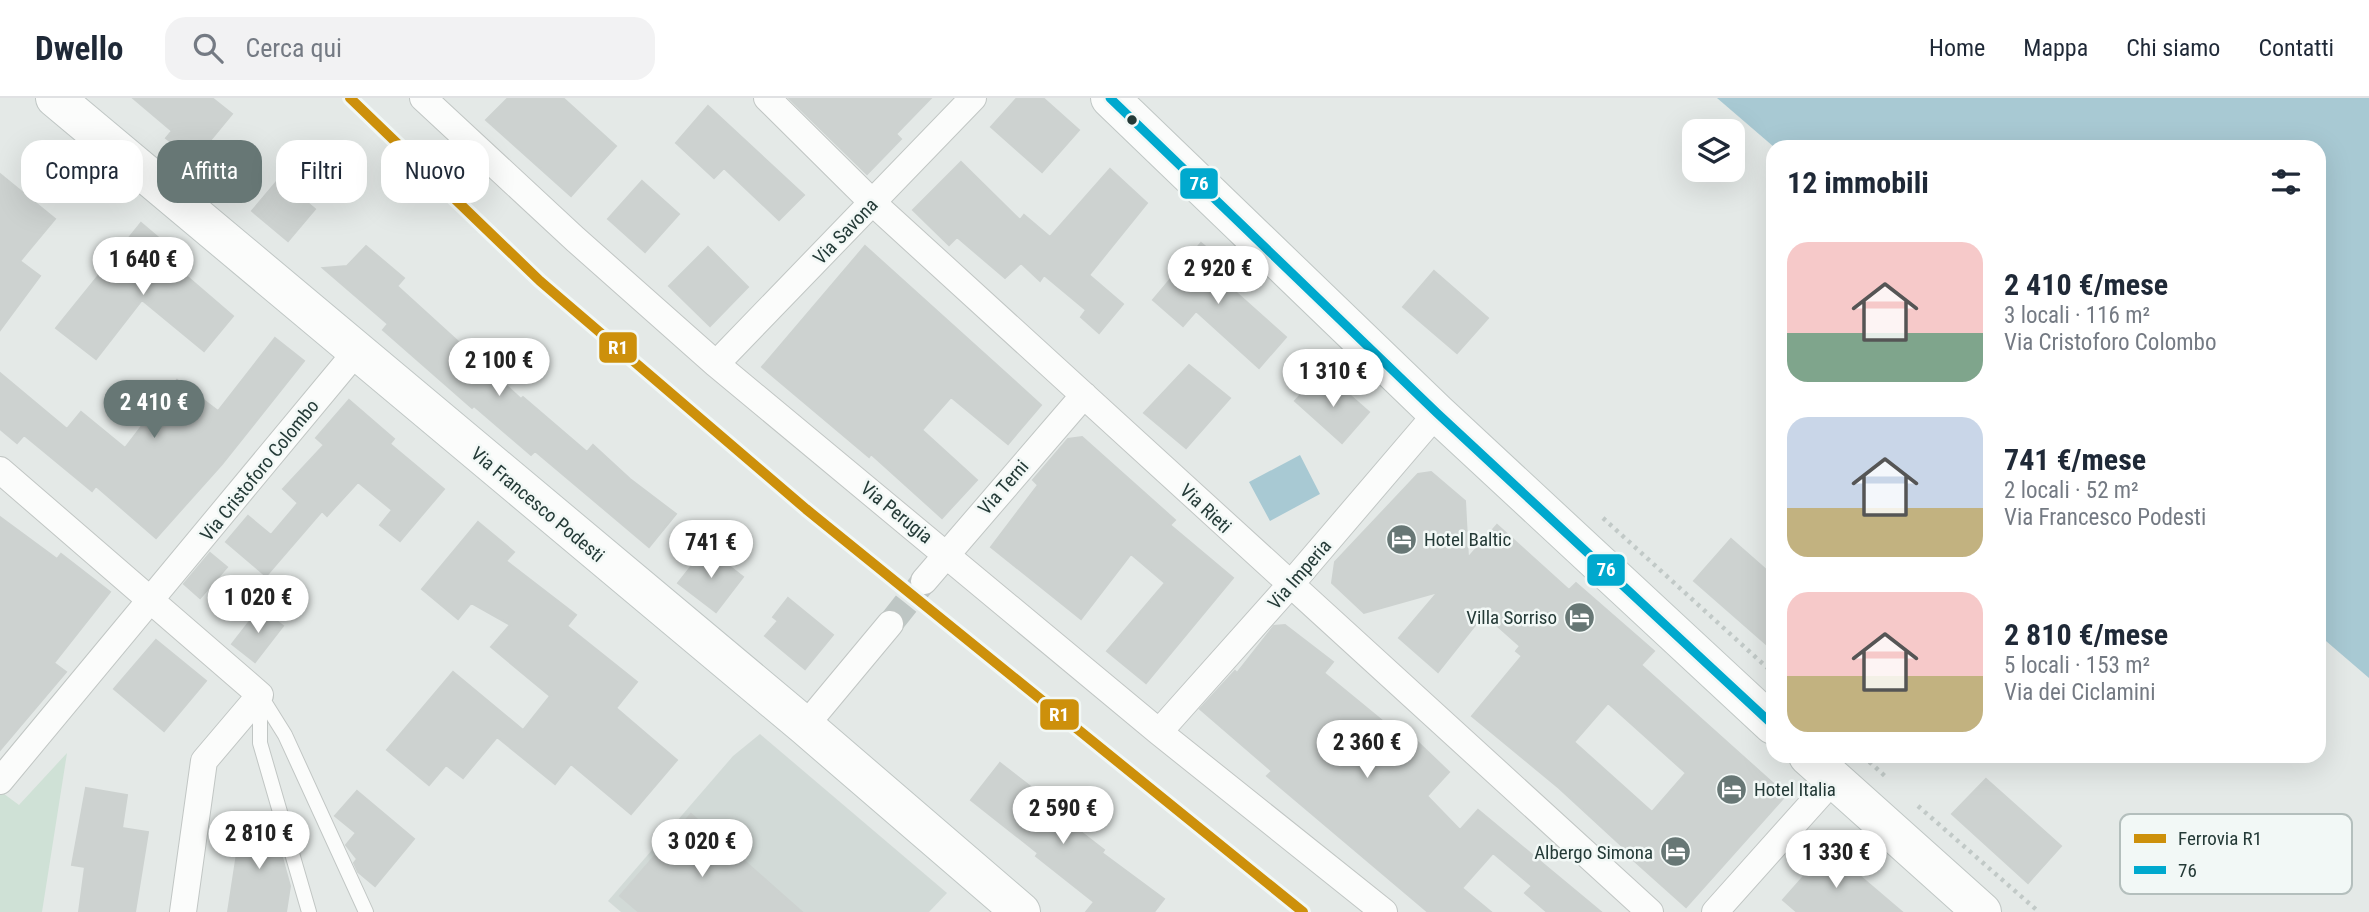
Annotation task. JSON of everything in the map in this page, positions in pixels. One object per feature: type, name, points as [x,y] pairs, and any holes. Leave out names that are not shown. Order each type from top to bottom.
[{"type":"main road","name":"Via Francesco Podesti","points":[[55,98],[806,726],[1021,912]]},
{"type":"main road","points":[[1110,98],[1437,413],[1766,718]]},
{"type":"main road","points":[[1821,768],[1982,912]]},
{"type":"street","name":"Via Perugia","points":[[423,98],[575,239],[716,364],[947,553],[1159,732],[1384,912]]},
{"type":"street","name":"Via Rieti","points":[[767,98],[872,202],[1650,912]]},
{"type":"street","name":"Via Savona","points":[[716,364],[973,98]]},
{"type":"street","name":"Via Cristoforo Colombo","points":[[0,781],[356,352]]},
{"type":"street","name":"Via Terni","points":[[924,581],[1084,395]]},
{"type":"street","name":"Via Imperia","points":[[1159,732],[1290,585],[1437,413]]},
{"type":"street","points":[[0,470],[260,695],[204,761],[183,912]]},
{"type":"street","points":[[806,726],[890,624]]},
{"type":"street","points":[[1715,912],[1821,768]]},
{"type":"lane","points":[[260,695],[260,743],[309,912]]},
{"type":"lane","points":[[260,695],[285,735],[366,912]]},
{"type":"path","points":[[1602,517],[1766,667]]},
{"type":"path","points":[[1870,763],[1888,780]]},
{"type":"path","points":[[1917,805],[2039,912]]},
{"type":"shaded area","points":[[760,734],[947,893],[929,912],[621,912],[608,901],[733,756]]},
{"type":"green space","points":[[67,753],[42,912],[0,912],[0,791],[19,805]]},
{"type":"water","points":[[1717,98],[2369,98],[2369,678],[2326,641],[2326,140],[1766,140],[1745,122],[1745,119],[1741,119]]},
{"type":"water","points":[[1300,455],[1320,494],[1270,521],[1249,482]]},
{"type":"building","points":[[133,98],[212,98],[232,114],[211,140],[169,140],[166,138],[172,131]]},
{"type":"building","points":[[508,98],[563,98],[616,146],[571,196],[486,120]]},
{"type":"building","points":[[789,98],[931,98],[896,134],[901,139],[867,174]]},
{"type":"building","points":[[1017,98],[1043,98],[1079,130],[1042,172],[991,127]]},
{"type":"building","points":[[708,106],[804,195],[779,220],[724,168],[714,178],[676,143]]},
{"type":"building","points":[[961,162],[1020,220],[1024,215],[1050,237],[1110,169],[1147,203],[1089,275],[1123,304],[1099,333],[1081,317],[1086,310],[1044,275],[1040,281],[1021,263],[1005,278],[957,237],[949,245],[913,210]]},
{"type":"building","points":[[0,174],[21,191],[21,203],[35,203],[55,219],[20,261],[40,276],[0,330]]},
{"type":"building","points":[[642,181],[679,214],[645,252],[608,219]]},
{"type":"building","points":[[276,183],[276,203],[308,203],[315,209],[288,241],[252,211],[262,203],[262,199]]},
{"type":"building","points":[[141,223],[192,266],[184,274],[233,316],[204,351],[142,300],[96,359],[56,328]]},
{"type":"building","points":[[1201,243],[1232,269],[1222,280],[1286,337],[1259,368],[1196,311],[1183,326],[1153,300]]},
{"type":"building","points":[[366,246],[404,278],[397,286],[521,399],[523,397],[587,452],[593,445],[630,479],[676,514],[649,547],[535,451],[531,455],[474,406],[472,408],[383,330],[388,324],[323,268],[347,266]]},
{"type":"building","points":[[865,246],[1041,405],[1008,444],[951,397],[922,430],[977,480],[942,518],[871,454],[869,457],[762,367]]},
{"type":"building","points":[[708,247],[748,287],[710,326],[669,286]]},
{"type":"building","points":[[1434,271],[1488,318],[1457,353],[1403,307]]},
{"type":"building","points":[[275,338],[304,361],[222,464],[156,538],[96,486],[92,491],[24,435],[17,443],[0,429],[0,373],[67,429],[81,412],[125,448],[177,380],[218,411]]},
{"type":"building","points":[[1189,365],[1230,398],[1186,448],[1144,413]]},
{"type":"building","points":[[1316,378],[1332,392],[1338,385],[1369,412],[1342,443],[1295,401]]},
{"type":"building","points":[[349,400],[394,439],[390,444],[444,489],[400,541],[380,525],[392,510],[358,482],[327,516],[322,511],[266,576],[226,542],[248,516],[271,535],[298,503],[283,489],[324,445],[316,438]]},
{"type":"building","points":[[1082,437],[1175,520],[1170,525],[1233,578],[1146,683],[1107,651],[1165,583],[1131,554],[1081,619],[991,547],[1038,485],[1033,480],[1068,439]]},
{"type":"building","points":[[1431,472],[1465,501],[1468,558],[1497,525],[1569,590],[1576,583],[1654,651],[1641,665],[1786,795],[1686,907],[1621,849],[1623,847],[1559,788],[1472,716],[1522,656],[1516,651],[1520,646],[1484,614],[1438,672],[1399,638],[1438,592],[1364,613],[1332,583],[1335,562],[1418,474]],"holes":[[[1608,703],[1686,773],[1652,812],[1574,742]]]},
{"type":"building","points":[[0,517],[57,559],[61,554],[110,592],[54,663],[66,672],[0,750]]},
{"type":"building","points":[[478,522],[514,552],[506,561],[576,615],[567,626],[637,682],[616,708],[677,760],[631,814],[571,764],[555,784],[497,737],[463,778],[446,765],[429,785],[387,750],[453,672],[523,730],[550,696],[491,647],[510,625],[471,603],[458,619],[422,589]]},
{"type":"building","points":[[1731,539],[1766,570],[1766,644],[1694,581]]},
{"type":"building","points":[[706,548],[743,577],[716,612],[678,583]]},
{"type":"building","points":[[210,553],[227,567],[200,598],[184,584]]},
{"type":"building","points":[[788,598],[833,635],[805,669],[765,636],[778,621],[773,617]]},
{"type":"building","points":[[260,608],[283,626],[255,662],[232,644]]},
{"type":"building","points":[[1285,625],[1333,662],[1324,673],[1402,737],[1407,732],[1449,772],[1427,796],[1460,830],[1478,810],[1601,912],[1547,912],[1525,893],[1532,886],[1493,853],[1462,888],[1491,912],[1428,912],[1267,776],[1272,771],[1200,709],[1235,671],[1237,673],[1274,626]]},
{"type":"building","points":[[156,640],[206,681],[164,731],[114,689]]},
{"type":"building","points":[[1000,763],[1049,801],[1046,805],[1104,850],[1102,853],[1164,899],[1154,912],[1086,912],[1094,902],[971,800]]},
{"type":"building","points":[[1986,779],[2061,846],[2028,883],[1952,814]]},
{"type":"building","points":[[86,788],[127,795],[122,828],[148,832],[135,912],[79,912],[85,867],[72,865]]},
{"type":"building","points":[[357,791],[414,839],[375,886],[358,872],[354,863],[357,859],[346,845],[356,833],[335,816]]},
{"type":"building","points":[[691,814],[802,912],[639,912],[620,896]]},
{"type":"building","points":[[242,821],[272,821],[290,886],[286,912],[228,912]]},
{"type":"building","points":[[1828,849],[1902,912],[1797,912],[1783,900]]},
{"type":"tunnel","points":[[890,624],[924,581]]},
{"type":"rail line","name":"R1","points":[[350,98],[540,281],[806,509],[1303,912]]},
{"type":"transit line","name":"76","points":[[1110,98],[1437,413],[1766,718]]},
{"type":"place","name":"Hotel Baltic","points":[[1401,539]]},
{"type":"place","name":"Villa Sorriso","points":[[1580,617]]},
{"type":"place","name":"Hotel Italia","points":[[1731,789]]},
{"type":"place","name":"Albergo Simona","points":[[1676,852]]}]
